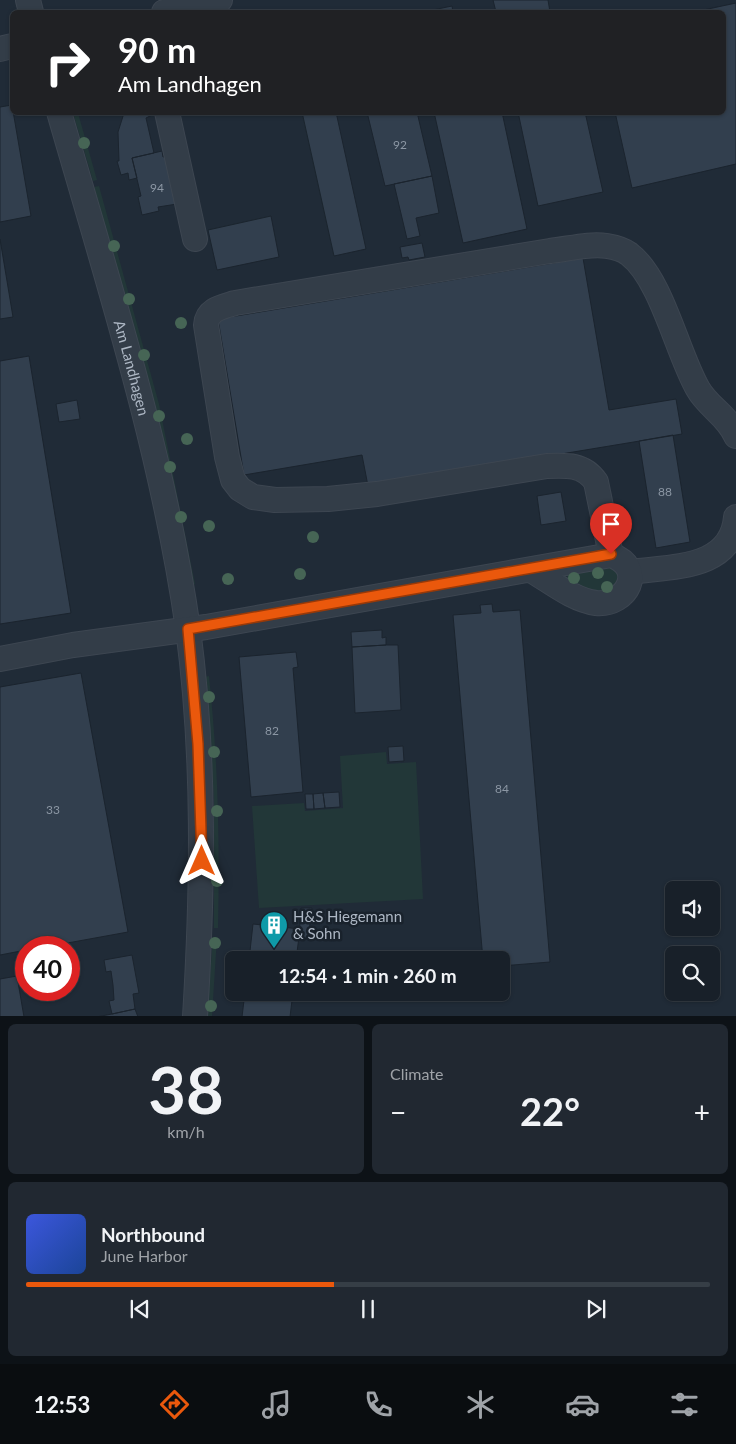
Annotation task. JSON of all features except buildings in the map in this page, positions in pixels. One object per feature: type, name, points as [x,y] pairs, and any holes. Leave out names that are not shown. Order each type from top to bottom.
[{"type":"street","points":[[173,10],[220,0]]},
{"type":"street","name":"Am Landhagen","points":[[60,115],[135,378],[166,509],[188,629],[198,744],[202,844],[201,928],[194,1016]]},
{"type":"street","points":[[168,115],[195,239]]},
{"type":"street","points":[[611,554],[596,482],[591,474],[573,466],[547,466],[377,494],[275,500],[252,497],[240,489],[233,480],[227,458],[206,325],[208,315],[216,309],[235,303],[550,251],[595,245],[609,246],[628,253],[646,275],[663,308],[698,390],[728,421],[736,436]]},
{"type":"street","points":[[631,572],[697,562],[717,555],[731,537],[736,517]]},
{"type":"street","points":[[0,659],[188,629],[531,570],[555,563],[611,554],[628,564],[631,572],[629,584],[618,598],[594,603],[564,590],[531,570]]},
{"type":"green space","points":[[74,115],[79,115],[97,180],[93,181]]},
{"type":"green space","points":[[99,186],[159,404],[195,584],[191,585],[149,385],[94,187]]},
{"type":"green space","points":[[606,566],[616,570],[618,577],[616,583],[606,594],[584,590],[567,578],[567,575]]},
{"type":"green space","points":[[209,676],[218,802],[218,928],[214,928],[214,800],[204,677]]},
{"type":"green space","points":[[386,752],[387,764],[416,762],[423,899],[259,908],[252,806],[304,803],[305,811],[343,808],[340,756]]},
{"type":"green space","points":[[213,937],[217,937],[212,1016],[207,1016]]},
{"type":"place","name":"H&S Hiegemann & Sohn","points":[[274,949]]},
{"type":"route","points":[[202,861],[198,744],[188,629],[531,570],[555,563],[611,554]]}]
